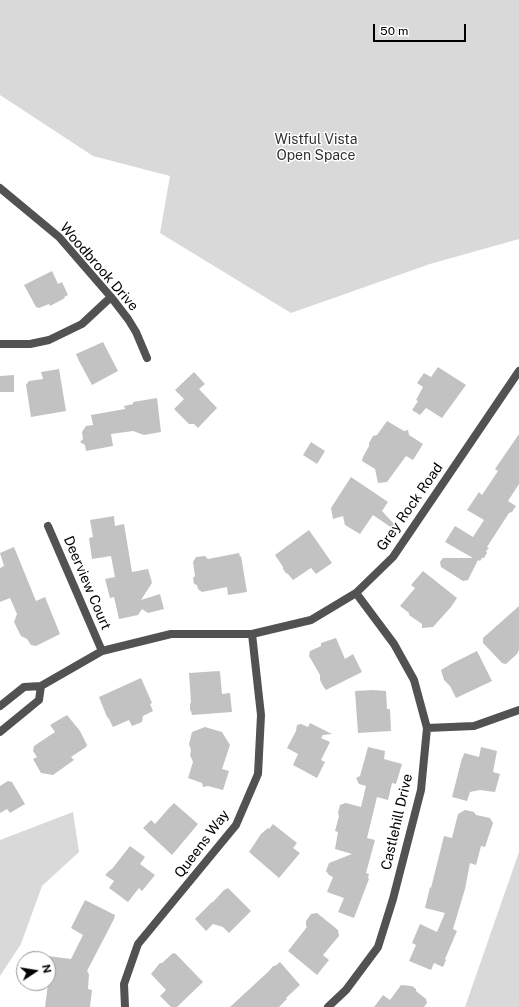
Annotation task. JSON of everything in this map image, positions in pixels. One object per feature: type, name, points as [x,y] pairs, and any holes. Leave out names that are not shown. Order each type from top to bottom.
[{"type":"street","name":"Woodbrook Drive","points":[[0,188],[59,237],[111,297],[136,332],[147,358]]},
{"type":"street","points":[[0,344],[30,344],[54,337],[82,324],[111,297]]},
{"type":"street","name":"Grey Rock Road","points":[[0,706],[24,687],[41,686],[102,651],[172,634],[252,634],[311,620],[356,593],[393,557],[519,371]]},
{"type":"street","name":"Deerview Court","points":[[48,526],[102,651]]},
{"type":"street","name":"Castlehill Drive","points":[[328,1007],[346,990],[378,947],[393,899],[421,790],[427,728],[414,680],[394,644],[356,593]]},
{"type":"street","name":"Queens Way","points":[[125,1007],[124,984],[138,944],[236,825],[258,774],[261,715],[252,634]]},
{"type":"street","points":[[0,732],[39,700],[41,686]]},
{"type":"street","points":[[427,728],[474,726],[519,710]]},
{"type":"green space","name":"Wistful Vista Open Space","points":[[0,0],[519,0],[519,239],[430,264],[291,313],[160,233],[170,176],[93,156],[0,95]]},
{"type":"green space","points":[[73,812],[79,852],[42,886],[21,944],[0,976],[0,840]]},
{"type":"green space","points":[[519,852],[519,1007],[465,1007]]},
{"type":"building","points":[[52,271],[58,284],[62,282],[68,295],[50,306],[49,304],[39,308],[36,307],[24,285]]},
{"type":"building","points":[[103,342],[118,371],[92,385],[76,354]]},
{"type":"building","points":[[438,367],[466,385],[442,418],[426,408],[420,415],[412,410],[418,401],[416,400],[423,387],[417,383],[424,373],[431,377]]},
{"type":"building","points":[[59,369],[66,411],[31,417],[26,385],[29,381],[43,379],[41,372]]},
{"type":"building","points":[[194,372],[205,384],[199,389],[217,408],[198,428],[194,424],[189,424],[174,409],[184,399],[175,390]]},
{"type":"building","points":[[14,375],[14,392],[0,392],[0,376]]},
{"type":"building","points":[[157,398],[161,432],[144,435],[133,431],[111,434],[113,446],[86,451],[85,445],[80,442],[83,439],[82,432],[86,426],[93,425],[91,415],[125,409],[124,406],[133,404],[133,402]]},
{"type":"building","points":[[387,421],[404,431],[408,430],[409,435],[423,444],[413,460],[406,456],[387,482],[378,483],[375,469],[362,461],[373,436],[377,435]]},
{"type":"building","points":[[519,434],[519,484],[508,501],[516,506],[512,512],[509,513],[487,547],[489,548],[486,551],[487,553],[484,558],[480,561],[478,560],[468,580],[463,581],[441,567],[440,562],[443,558],[473,558],[445,542],[455,526],[473,537],[484,520],[467,510],[479,492],[482,495],[498,471],[495,469]]},
{"type":"building","points":[[311,442],[325,451],[317,464],[303,455]]},
{"type":"building","points":[[351,477],[388,502],[382,511],[395,525],[392,528],[373,515],[360,534],[345,525],[343,516],[333,519],[331,508]]},
{"type":"building","points":[[114,516],[115,526],[124,524],[132,572],[148,569],[152,583],[141,600],[160,594],[164,609],[148,613],[142,609],[138,615],[119,619],[114,597],[110,598],[105,579],[115,577],[111,556],[92,559],[89,538],[93,537],[90,520]]},
{"type":"building","points":[[309,530],[332,563],[316,574],[311,568],[293,580],[283,569],[275,555]]},
{"type":"building","points":[[14,547],[36,601],[45,597],[60,634],[36,646],[31,645],[27,639],[21,636],[14,622],[17,614],[10,598],[0,602],[0,568],[4,566],[0,553]]},
{"type":"building","points":[[239,553],[240,557],[241,556],[247,592],[228,595],[227,587],[202,592],[198,589],[197,585],[194,584],[193,578],[195,576],[193,562],[196,557],[205,556],[208,559]]},
{"type":"building","points":[[423,571],[457,598],[433,627],[422,628],[422,624],[409,615],[409,613],[400,606],[415,588],[411,585]]},
{"type":"building","points":[[519,606],[519,650],[517,654],[506,664],[502,663],[483,643],[483,638]]},
{"type":"building","points":[[336,638],[345,659],[353,654],[362,672],[326,690],[320,680],[320,675],[309,656],[310,651],[321,646],[321,643]]},
{"type":"building","points":[[477,651],[492,681],[456,698],[450,686],[444,680],[441,670]]},
{"type":"building","points":[[219,671],[222,694],[230,693],[232,712],[192,715],[190,710],[191,702],[189,673]]},
{"type":"building","points":[[141,678],[152,703],[150,704],[153,711],[143,716],[142,722],[132,726],[129,720],[113,727],[107,717],[99,697]]},
{"type":"building","points":[[355,691],[386,691],[387,709],[390,709],[391,731],[358,733]]},
{"type":"building","points":[[67,715],[80,731],[87,745],[71,757],[74,760],[53,775],[41,773],[33,759],[37,757],[33,751],[34,746],[55,732],[50,725]]},
{"type":"building","points":[[310,723],[332,734],[323,735],[321,738],[330,742],[321,760],[325,762],[317,778],[293,765],[298,754],[287,748],[296,731],[297,725],[301,724],[308,727]]},
{"type":"building","points":[[205,727],[222,732],[230,745],[222,769],[229,771],[223,790],[208,786],[203,787],[202,783],[188,778],[193,762],[190,755],[191,750],[189,744],[192,732]]},
{"type":"building","points":[[368,747],[385,751],[384,759],[402,764],[396,784],[392,783],[388,800],[377,797],[367,838],[375,840],[366,873],[369,874],[369,879],[354,918],[338,912],[344,898],[327,892],[333,877],[326,871],[329,863],[352,854],[335,849],[338,832],[335,831],[340,805],[346,803],[361,807],[366,786],[359,784],[356,778],[360,776]]},
{"type":"building","points":[[481,747],[497,751],[493,772],[500,774],[495,792],[480,790],[470,792],[467,801],[452,797],[464,753],[479,757]]},
{"type":"building","points":[[8,781],[12,782],[25,804],[10,813],[7,809],[0,813],[0,786]]},
{"type":"building","points":[[174,803],[198,824],[172,855],[143,828],[151,820],[155,824]]},
{"type":"building","points":[[465,810],[474,812],[476,815],[490,818],[493,823],[485,847],[481,846],[476,865],[470,863],[465,889],[453,929],[457,931],[445,959],[446,960],[443,967],[434,963],[431,970],[409,961],[416,945],[412,943],[420,924],[437,932],[445,913],[425,908],[444,836],[452,838],[458,814]]},
{"type":"building","points":[[273,824],[297,843],[293,848],[300,853],[279,878],[249,852],[261,834],[268,828],[269,829]]},
{"type":"building","points":[[130,846],[145,857],[140,864],[155,875],[142,891],[139,888],[128,902],[109,888],[114,881],[105,875],[112,869]]},
{"type":"building","points":[[228,888],[251,911],[229,933],[223,927],[213,924],[206,931],[195,919],[224,890]]},
{"type":"building","points":[[85,900],[115,915],[87,971],[89,974],[88,989],[92,990],[90,1007],[45,1007],[47,991],[56,991],[56,957],[71,959],[83,935],[71,928]]},
{"type":"building","points":[[317,913],[338,930],[339,936],[323,955],[329,960],[317,975],[288,951],[307,927],[306,921],[311,914]]},
{"type":"building","points":[[173,953],[175,953],[203,982],[177,1007],[171,1007],[160,996],[166,990],[151,974],[160,963],[162,963]]},
{"type":"building","points":[[280,962],[300,985],[279,1007],[230,1007],[273,966]]},
{"type":"building","points":[[401,985],[412,986],[416,989],[416,991],[426,999],[427,1003],[424,1007],[374,1007],[383,995],[390,1000]]}]
